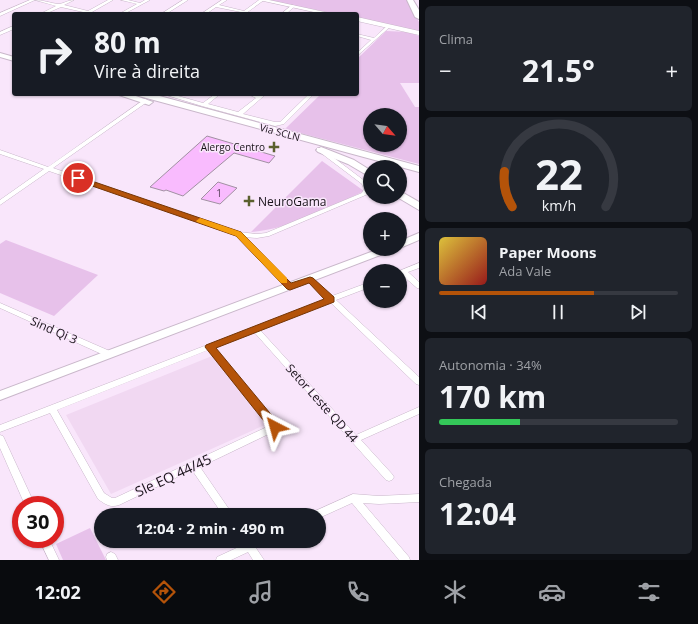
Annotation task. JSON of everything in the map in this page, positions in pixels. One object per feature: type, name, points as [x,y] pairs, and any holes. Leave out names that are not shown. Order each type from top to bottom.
[{"type":"main road","points":[[410,0],[419,17]]},
{"type":"main road","points":[[1,57],[12,59]]},
{"type":"main road","points":[[1,57],[12,64]]},
{"type":"main road","name":"Via SCLN","points":[[132,96],[375,160]]},
{"type":"main road","name":"Via SCLN","points":[[296,139],[351,162],[363,170]]},
{"type":"main road","name":"Via SCLN","points":[[407,167],[419,169]]},
{"type":"main road","points":[[407,199],[419,207]]},
{"type":"main road","points":[[407,243],[417,239]]},
{"type":"main road","points":[[0,396],[370,256]]},
{"type":"street","points":[[1,13],[33,0]]},
{"type":"street","points":[[37,0],[88,12],[110,0]]},
{"type":"street","points":[[46,12],[72,0]]},
{"type":"street","points":[[123,0],[140,4]]},
{"type":"street","points":[[125,12],[148,0]]},
{"type":"street","points":[[166,12],[186,0]]},
{"type":"street","points":[[206,12],[225,0]]},
{"type":"street","points":[[245,12],[262,0],[322,12]]},
{"type":"street","points":[[216,6],[240,12]]},
{"type":"street","points":[[285,12],[293,6]]},
{"type":"street","points":[[359,19],[419,33]]},
{"type":"street","points":[[359,53],[389,26]]},
{"type":"street","points":[[0,34],[12,28]]},
{"type":"street","points":[[0,30],[5,31]]},
{"type":"street","points":[[359,35],[374,39]]},
{"type":"street","points":[[174,96],[272,123],[280,123],[310,96]]},
{"type":"street","points":[[204,105],[215,96]]},
{"type":"street","points":[[239,114],[261,96]]},
{"type":"street","points":[[0,203],[49,169],[144,98]]},
{"type":"street","points":[[0,152],[238,234],[258,236],[267,235],[364,194],[367,189],[364,183],[318,149]]},
{"type":"street","points":[[238,234],[290,287]]},
{"type":"street","points":[[407,270],[419,265]]},
{"type":"street","points":[[407,277],[419,286]]},
{"type":"street","points":[[310,280],[419,382]]},
{"type":"street","points":[[0,429],[363,287]]},
{"type":"street","name":"Sind Qi 3","points":[[0,306],[109,354]]},
{"type":"street","name":"Setor Leste QD 44","points":[[255,329],[389,477]]},
{"type":"street","name":"Sle EQ 44/45","points":[[52,409],[101,496],[110,502],[116,502],[274,428],[274,426],[210,347]]},
{"type":"street","points":[[355,439],[419,410]]},
{"type":"street","points":[[0,438],[26,496]]},
{"type":"street","points":[[194,466],[223,508]]},
{"type":"street","points":[[326,511],[354,498],[379,500],[419,498]]},
{"type":"street","points":[[354,498],[405,560]]},
{"type":"street","points":[[48,548],[54,560]]},
{"type":"street","points":[[221,560],[240,548]]},
{"type":"street","points":[[251,548],[259,560]]},
{"type":"shaded area","points":[[267,0],[407,0],[419,22],[419,31],[359,18],[359,12],[326,12]]},
{"type":"shaded area","points":[[386,31],[408,32],[419,36],[419,83],[400,83],[415,107],[419,107],[419,164],[373,152],[407,152],[407,108],[363,108],[363,149],[285,129],[319,96],[359,96],[359,57]]},
{"type":"shaded area","points":[[322,161],[363,190],[309,217],[281,227],[251,232]]},
{"type":"shaded area","points":[[6,240],[98,275],[54,316],[0,293],[0,244]]},
{"type":"shaded area","points":[[212,356],[267,424],[111,494],[66,415]]},
{"type":"shaded area","points":[[90,528],[94,536],[94,548],[100,548],[106,560],[63,560],[58,548],[64,548],[64,540]]},
{"type":"building","points":[[207,136],[275,156],[269,163],[234,153],[183,196],[166,190],[164,191],[150,187]]},
{"type":"building","points":[[218,182],[237,188],[220,204],[201,199]]},
{"type":"slow traffic","points":[[200,221],[238,234],[284,281]]},
{"type":"place","name":"Alergo Centro","points":[[274,147]]},
{"type":"place","name":"NeuroGama","points":[[249,201]]},
{"type":"route","points":[[78,178],[238,234],[290,287],[310,280],[331,300],[210,347],[275,427]]}]
